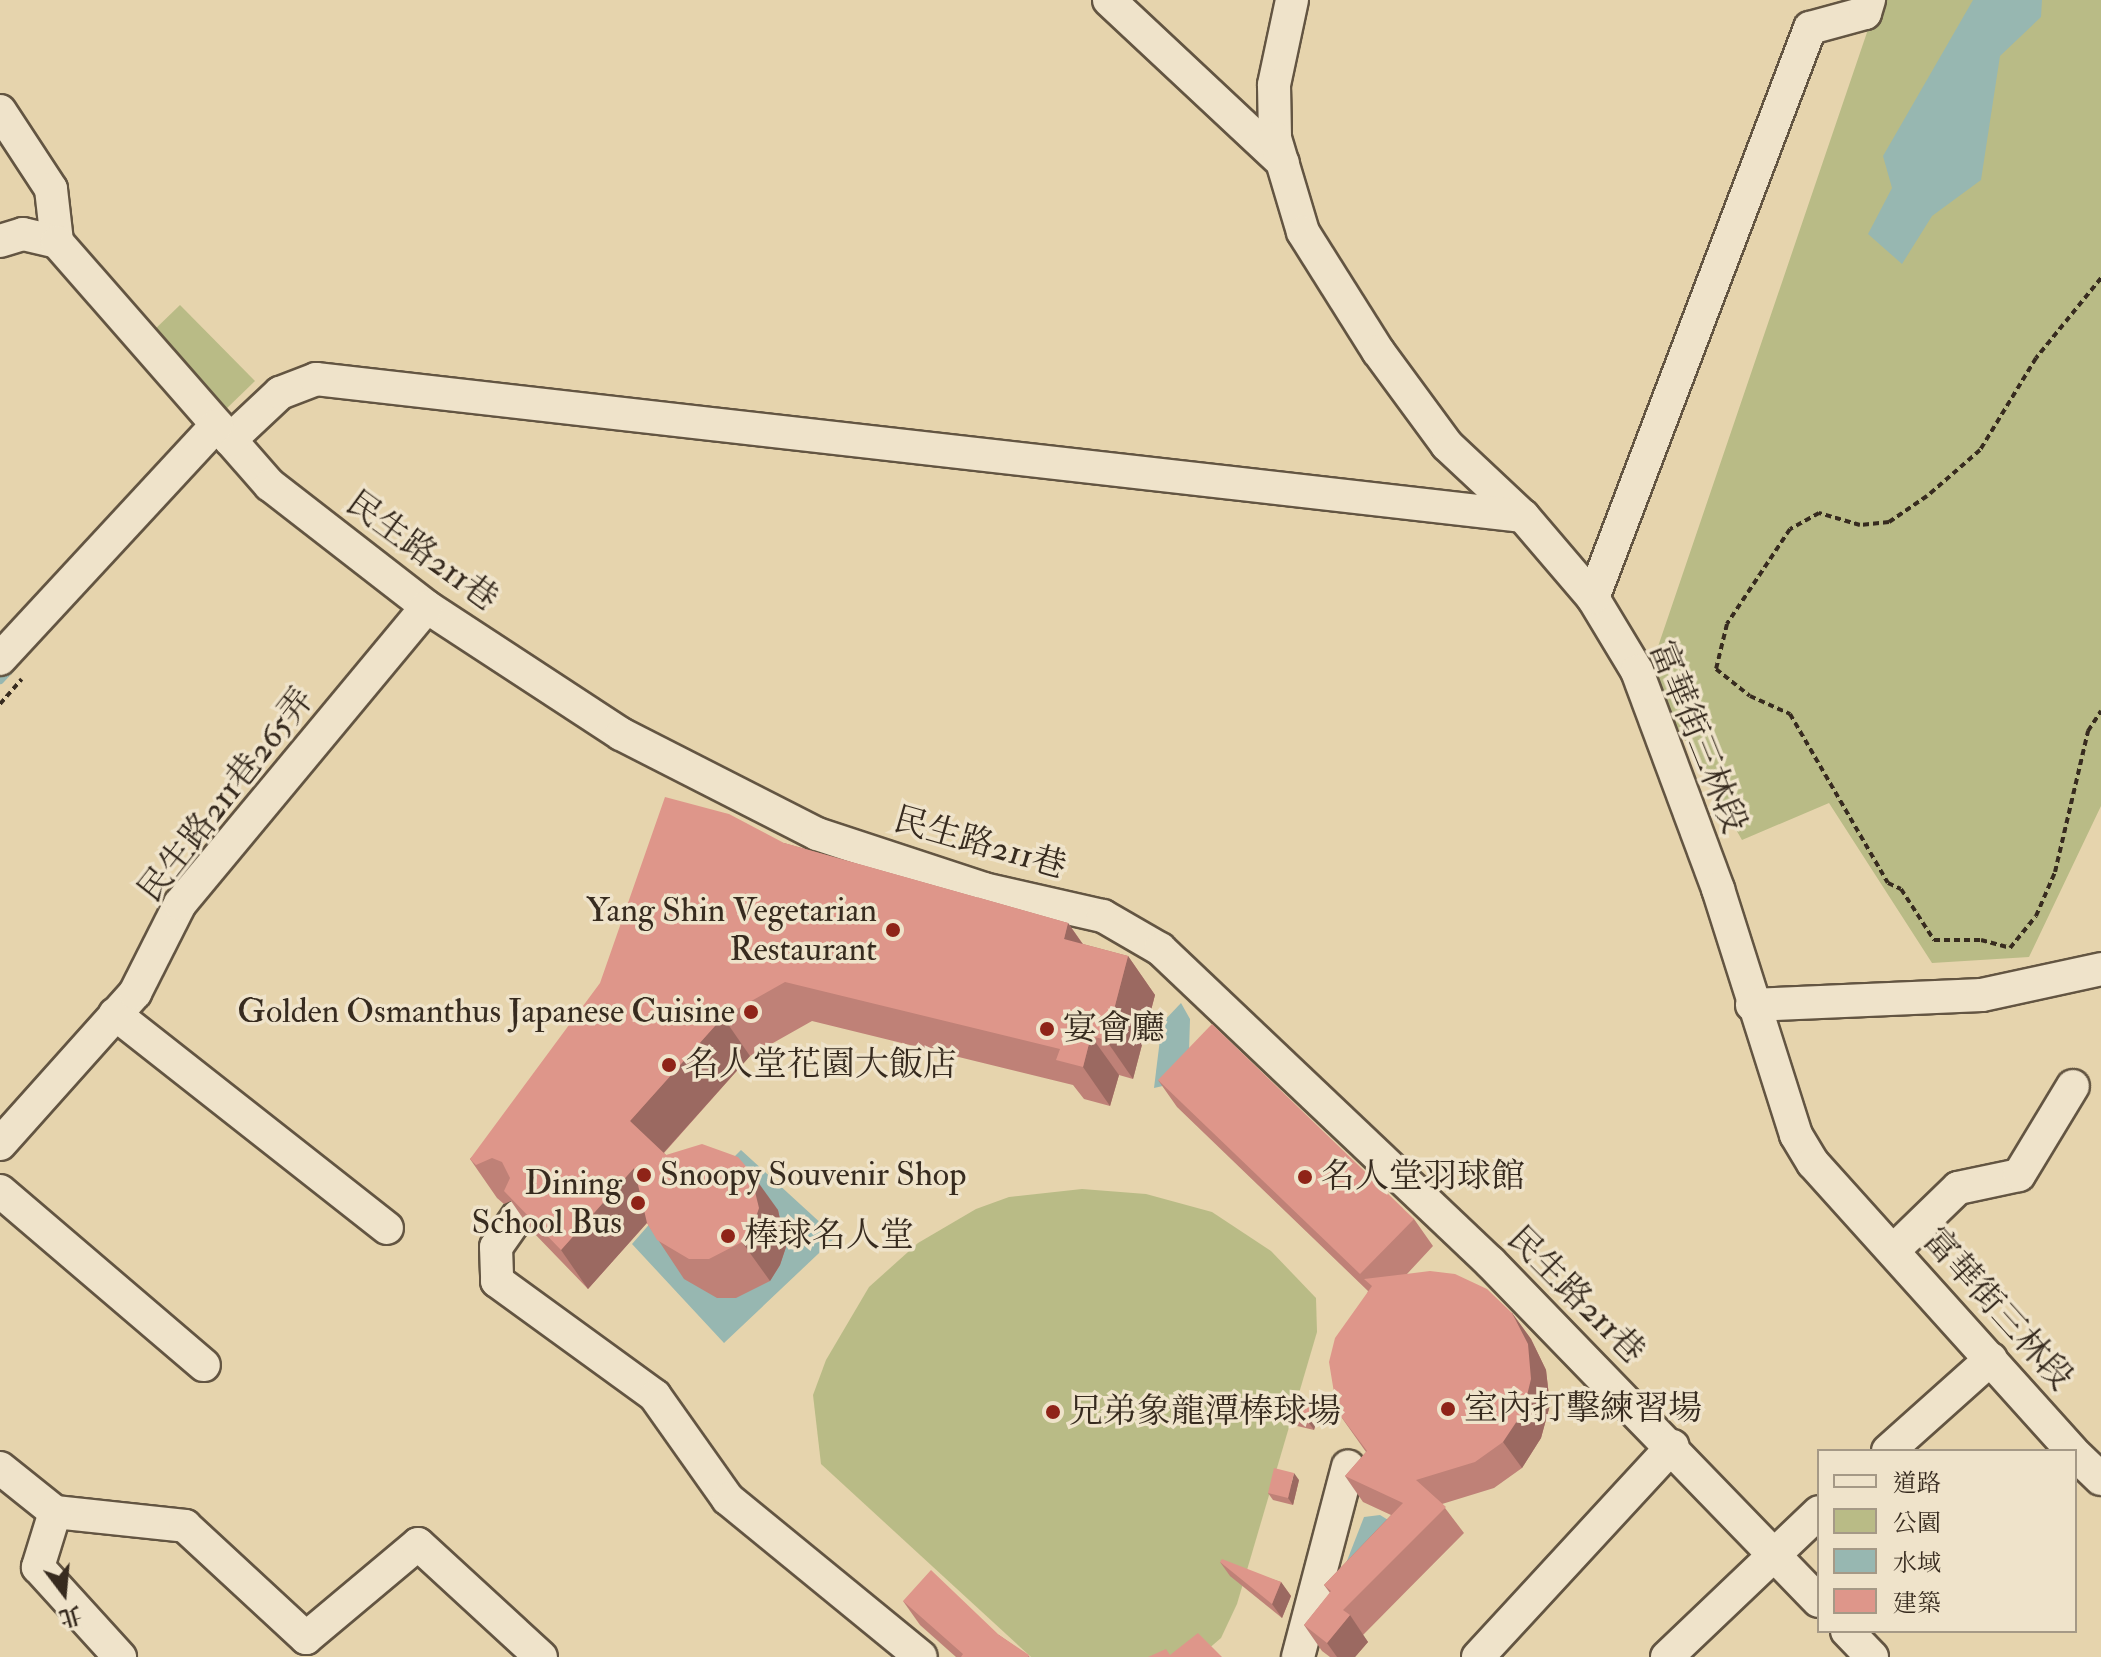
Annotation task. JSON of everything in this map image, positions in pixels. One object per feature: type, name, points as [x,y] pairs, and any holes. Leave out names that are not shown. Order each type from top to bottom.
[{"type":"street","points":[[1109,0],[1283,163]]},
{"type":"street","name":"富華街三林段","points":[[1292,0],[1274,85],[1275,138],[1303,232],[1378,351],[1447,445],[1523,516],[1593,598],[1637,671],[1718,889],[1752,1005],[1796,1135],[1813,1163],[2071,1449]]},
{"type":"street","points":[[1593,598],[1810,28],[1865,13],[1869,0]]},
{"type":"street","points":[[0,111],[51,189],[57,242],[23,234],[0,241]]},
{"type":"street","name":"民生路211巷","points":[[57,242],[270,485],[427,607],[621,734],[817,834],[984,889],[1103,916],[1160,949],[1490,1262],[1673,1446],[1817,1599]]},
{"type":"street","points":[[0,659],[223,432],[280,393],[316,379],[1523,516]]},
{"type":"street","name":"民生路211巷265弄","points":[[0,1144],[135,993],[180,904],[427,607]]},
{"type":"street","points":[[1752,1005],[1982,995],[2101,969]]},
{"type":"street","points":[[115,1014],[387,1228]]},
{"type":"street","points":[[1894,1250],[1958,1188],[2019,1175],[2073,1086]]},
{"type":"street","points":[[0,1191],[204,1365]]},
{"type":"street","points":[[518,1216],[496,1247],[497,1281],[655,1396],[728,1499],[921,1657]]},
{"type":"street","points":[[1890,1449],[1991,1359]]},
{"type":"street","points":[[1478,1657],[1673,1446]]},
{"type":"street","name":"富華街三林段","points":[[2077,1455],[2101,1479]]},
{"type":"street","points":[[1298,1657],[1348,1466]]},
{"type":"street","points":[[0,1468],[55,1512],[185,1526],[306,1638],[418,1544],[541,1657]]},
{"type":"street","points":[[55,1512],[38,1567],[120,1657]]},
{"type":"street","points":[[1667,1657],[1817,1514]]},
{"type":"street","points":[[1849,1633],[1872,1657]]},
{"type":"path","points":[[2101,278],[2036,358],[1980,450],[1927,496],[1889,522],[1860,525],[1819,513],[1790,529],[1727,624],[1716,669],[1750,696],[1790,714],[1888,883],[1901,889],[1934,940],[1981,940],[2010,948],[2036,916],[2055,872],[2088,731],[2101,711]]},
{"type":"green space","points":[[1878,0],[2101,0],[2101,806],[2029,957],[1932,963],[1829,803],[1742,840],[1648,676]]},
{"type":"green space","points":[[180,305],[255,381],[224,411],[150,334]]},
{"type":"green space","name":"兄弟象龍潭棒球場","points":[[1082,1189],[1146,1194],[1212,1212],[1271,1251],[1316,1298],[1317,1332],[1237,1604],[1221,1638],[1199,1657],[1031,1657],[821,1464],[813,1395],[826,1360],[869,1287],[918,1243],[976,1209],[1009,1197]]},
{"type":"water","points":[[1973,0],[2042,0],[2041,17],[2000,56],[1981,180],[1932,216],[1902,264],[1868,234],[1892,188],[1883,156]]},
{"type":"water","points":[[1181,1003],[1190,1019],[1189,1051],[1167,1085],[1154,1088],[1162,1023]]},
{"type":"water","points":[[741,1150],[836,1237],[724,1343],[632,1244],[710,1155],[723,1168]]},
{"type":"water","points":[[1380,1515],[1393,1523],[1343,1571],[1364,1517]]},
{"type":"building","name":"名人堂花園大飯店","points":[[665,797],[729,814],[784,843],[1068,923],[1064,939],[1128,956],[1106,1040],[1091,1036],[1083,1067],[1056,1060],[1060,1049],[785,982],[723,1017],[630,1121],[666,1155],[702,1144],[738,1157],[750,1171],[759,1208],[753,1226],[742,1242],[709,1259],[689,1259],[657,1240],[647,1223],[634,1168],[561,1250],[504,1191],[510,1178],[502,1162],[492,1158],[476,1165],[470,1159],[600,983]]},
{"type":"building","name":"名人堂羽球館","points":[[1212,1024],[1414,1219],[1360,1274],[1158,1080]]},
{"type":"building","name":"室內打擊練習場","points":[[1430,1271],[1455,1274],[1487,1289],[1512,1313],[1528,1344],[1531,1379],[1523,1412],[1503,1442],[1475,1462],[1416,1480],[1446,1507],[1343,1610],[1350,1615],[1327,1643],[1304,1625],[1331,1591],[1324,1585],[1403,1503],[1345,1476],[1367,1451],[1337,1411],[1329,1362],[1335,1338],[1372,1286],[1364,1279]]},
{"type":"building","points":[[1294,1396],[1315,1401],[1309,1423],[1288,1418]]},
{"type":"building","points":[[1274,1468],[1294,1473],[1288,1498],[1268,1493]]},
{"type":"building","points":[[1222,1559],[1281,1582],[1272,1604],[1220,1562]]},
{"type":"building","points":[[931,1570],[999,1635],[1028,1657],[961,1657],[963,1654],[903,1601]]},
{"type":"building","points":[[1198,1633],[1222,1657],[1148,1657],[1166,1649],[1170,1655]]},
{"type":"waterway","points":[[0,680],[12,667]]},
{"type":"place","name":"Yang Shin Vegetarian Restaurant","points":[[893,930]]},
{"type":"place","name":"Golden Osmanthus Japanese Cuisine","points":[[751,1012]]},
{"type":"place","name":"宴會廳","points":[[1047,1029]]},
{"type":"place","name":"名人堂花園大飯店","points":[[669,1065]]},
{"type":"place","name":"Snoopy Souvenir Shop","points":[[644,1175]]},
{"type":"place","name":"名人堂羽球館","points":[[1305,1177]]},
{"type":"place","name":"Dining School Bus","points":[[638,1203]]},
{"type":"place","name":"棒球名人堂","points":[[728,1236]]},
{"type":"place","name":"室內打擊練習場","points":[[1448,1409]]},
{"type":"place","name":"兄弟象龍潭棒球場","points":[[1053,1412]]}]
